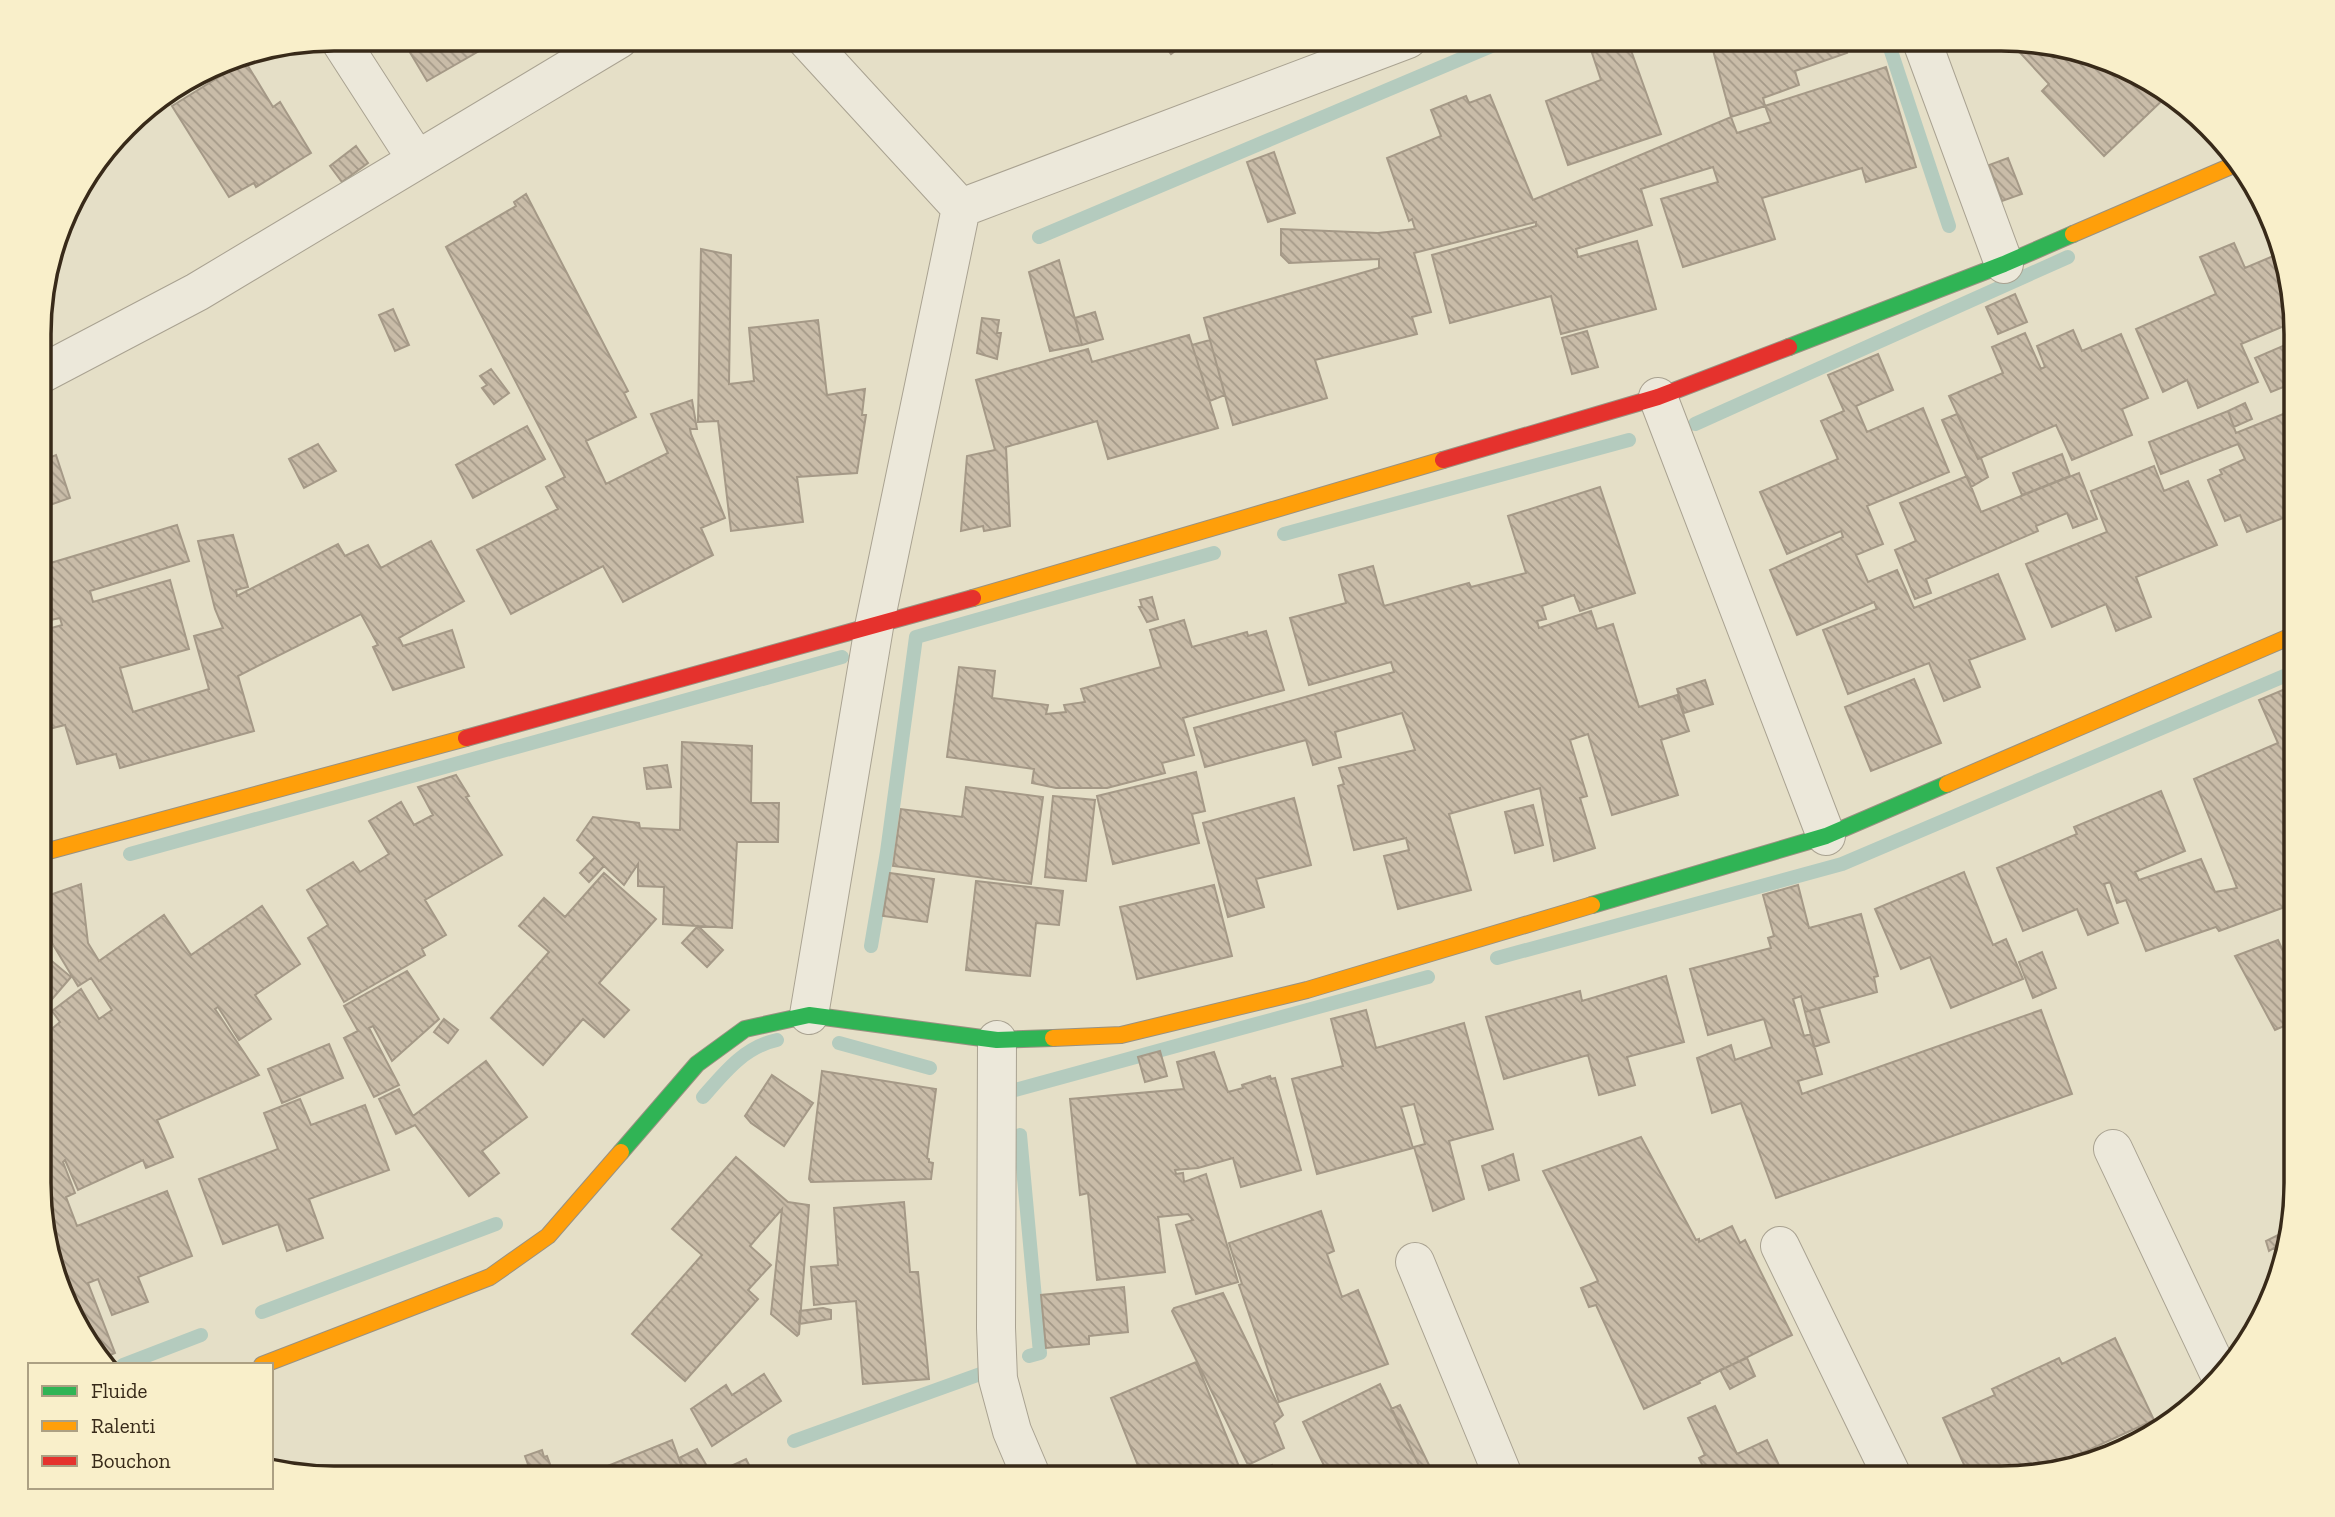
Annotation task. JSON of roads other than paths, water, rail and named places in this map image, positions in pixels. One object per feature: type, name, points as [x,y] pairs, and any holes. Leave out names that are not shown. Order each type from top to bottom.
[{"type":"street","points":[[347,51],[416,160]]},
{"type":"street","points":[[51,369],[197,292],[597,51]]},
{"type":"street","points":[[818,51],[961,208]]},
{"type":"street","points":[[961,208],[1374,51]]},
{"type":"street","points":[[1926,51],[2004,264]]},
{"type":"street","points":[[51,850],[874,627],[1658,397],[2004,264],[2230,167]]},
{"type":"street","points":[[809,1015],[874,627],[961,208]]},
{"type":"street","points":[[1658,397],[1826,836]]},
{"type":"street","points":[[267,1363],[489,1277],[548,1236],[697,1064],[745,1029],[809,1015],[997,1040],[1121,1035],[1294,993],[1826,836],[2284,640]]},
{"type":"street","points":[[997,1040],[998,1379],[1012,1432],[1027,1466]]},
{"type":"street","points":[[2113,1149],[2216,1367]]},
{"type":"street","points":[[1780,1246],[1887,1466]]},
{"type":"street","points":[[1415,1262],[1499,1466]]},
{"type":"waterway","points":[[1039,237],[1480,51]]},
{"type":"waterway","points":[[1891,51],[1949,226]]},
{"type":"waterway","points":[[1695,424],[2068,257]]},
{"type":"waterway","points":[[1284,534],[1629,440]]},
{"type":"waterway","points":[[871,946],[887,852],[916,637],[1214,553]]},
{"type":"waterway","points":[[130,854],[842,657]]},
{"type":"waterway","points":[[1497,958],[1842,864],[2284,676]]},
{"type":"waterway","points":[[1011,1091],[1428,977]]},
{"type":"waterway","points":[[703,1097],[727,1070],[754,1048],[777,1040]]},
{"type":"waterway","points":[[839,1043],[930,1068]]},
{"type":"waterway","points":[[1020,1135],[1040,1353],[1029,1356]]},
{"type":"waterway","points":[[262,1312],[496,1224]]},
{"type":"waterway","points":[[128,1363],[201,1335]]},
{"type":"waterway","points":[[794,1441],[997,1368]]}]
